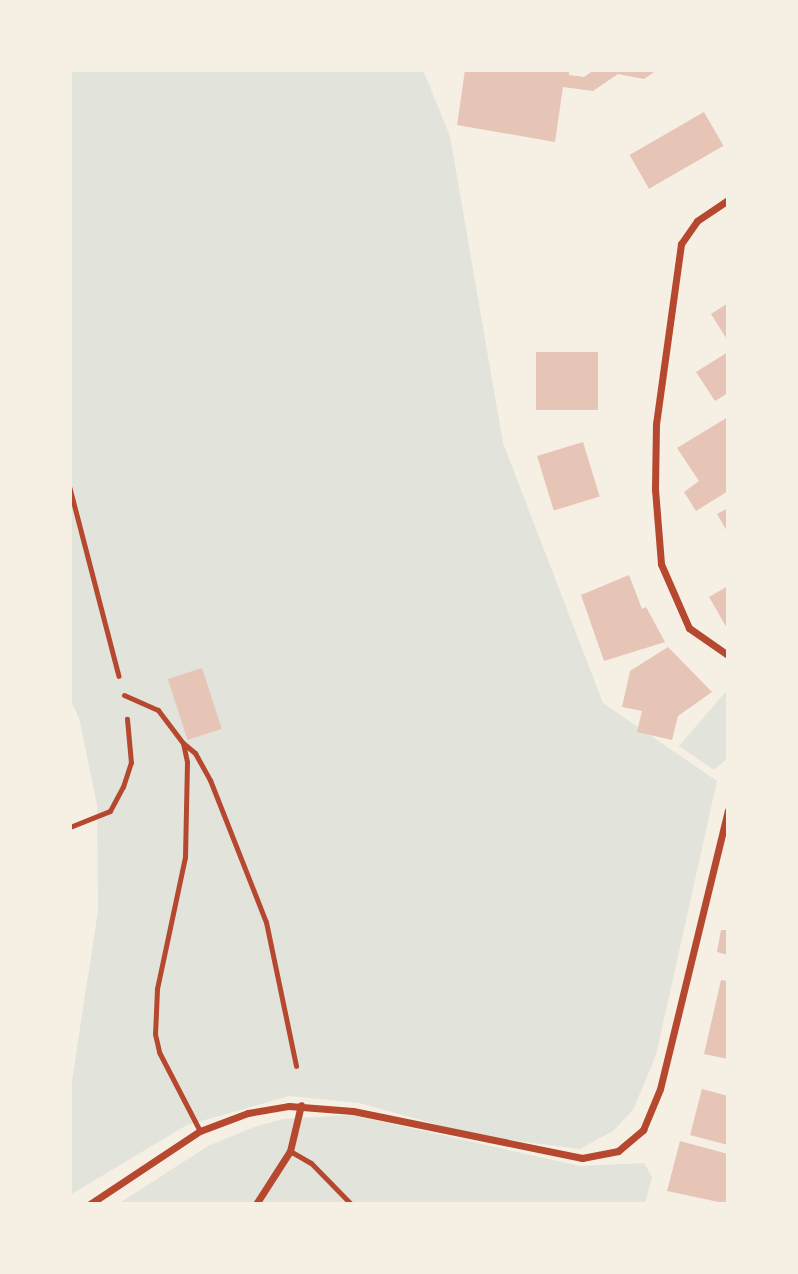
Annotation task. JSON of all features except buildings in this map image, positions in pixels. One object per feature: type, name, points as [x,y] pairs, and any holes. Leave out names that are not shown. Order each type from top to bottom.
[{"type":"street","points":[[728,200],[697,220],[681,244],[656,424],[655,489],[661,564],[689,628],[728,655]]},
{"type":"street","points":[[90,1204],[200,1131],[248,1113],[301,1105],[353,1111],[582,1158],[618,1151],[631,1143],[643,1130],[660,1089],[728,810]]},
{"type":"street","points":[[256,1204],[290,1152],[301,1105]]},
{"type":"lane","points":[[124,695],[158,710],[183,743],[195,753],[211,780],[266,922],[296,1066]]},
{"type":"lane","points":[[183,743],[189,807],[185,857],[157,989],[155,1034],[159,1052],[200,1131]]},
{"type":"lane","points":[[290,1152],[311,1163],[351,1204]]},
{"type":"path","points":[[70,488],[124,695],[131,763],[123,787],[110,811],[70,827]]},
{"type":"shaded area","points":[[70,70],[423,70],[450,136],[503,443],[603,703],[717,781],[656,1055],[633,1110],[613,1131],[580,1149],[479,1136],[359,1103],[289,1096],[187,1125],[70,1195],[70,1093],[98,911],[97,805],[79,718],[70,699]]},
{"type":"shaded area","points":[[728,689],[728,758],[714,770],[679,746]]},
{"type":"shaded area","points":[[352,1115],[580,1166],[644,1163],[652,1177],[645,1204],[118,1204],[208,1146],[254,1127],[283,1119]]}]
